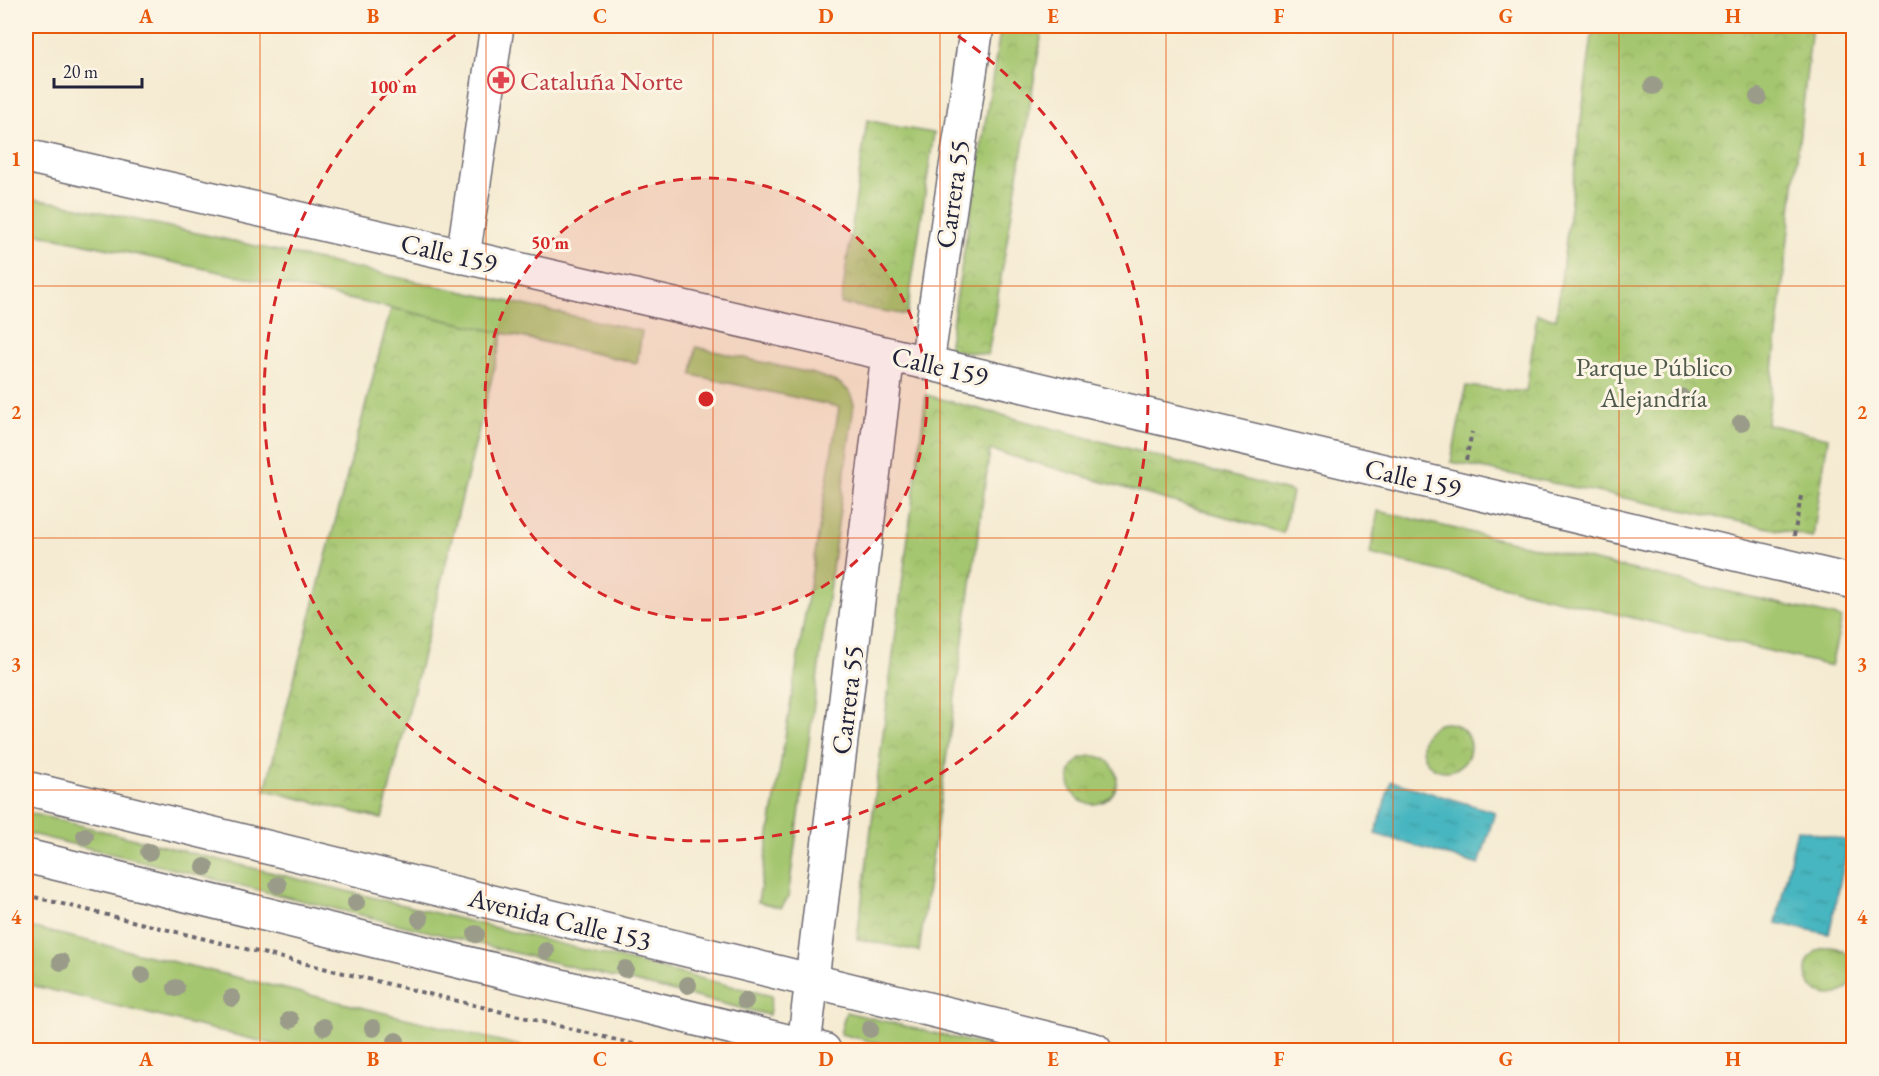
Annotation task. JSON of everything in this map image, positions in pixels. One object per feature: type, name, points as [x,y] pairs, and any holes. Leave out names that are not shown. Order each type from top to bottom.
[{"type":"street","points":[[463,257],[497,26]]},
{"type":"street","name":"Carrera 55","points":[[927,363],[977,26]]},
{"type":"street","name":"Calle 159","points":[[26,156],[927,363],[1854,582]]},
{"type":"street","name":"Carrera 55","points":[[814,1048],[812,981],[888,354]]},
{"type":"street","name":"Avenida Calle 153","points":[[26,788],[1095,1050]]},
{"type":"street","points":[[26,856],[814,1048]]},
{"type":"path","points":[[1790,566],[1801,496]]},
{"type":"path","points":[[26,895],[657,1050]]},
{"type":"green space","points":[[1001,26],[1043,26],[988,355],[948,349]]},
{"type":"green space","name":"Parque Público Alejandría","points":[[1593,26],[1812,26],[1767,424],[1828,438],[1813,537],[1451,462],[1466,386],[1526,392],[1537,314],[1556,319]]},
{"type":"green space","points":[[867,120],[934,133],[907,315],[841,304]]},
{"type":"green space","points":[[32,199],[60,203],[642,331],[637,363],[391,308],[29,232],[26,244],[26,202]]},
{"type":"green space","points":[[391,308],[503,333],[382,819],[265,790]]},
{"type":"green space","points":[[696,347],[814,374],[839,383],[850,392],[854,404],[788,898],[781,908],[758,902],[839,407],[692,375]]},
{"type":"green space","points":[[926,395],[1292,492],[1283,533],[990,450],[919,951],[857,939]]},
{"type":"green space","points":[[1378,511],[1842,618],[1831,666],[1370,554]]},
{"type":"green space","points":[[1446,723],[1463,730],[1470,747],[1463,764],[1446,771],[1429,764],[1422,747],[1429,730]]},
{"type":"green space","points":[[1093,756],[1110,763],[1117,780],[1110,797],[1093,804],[1076,797],[1069,780],[1076,763]]},
{"type":"green space","points":[[26,812],[772,996],[769,1015],[26,833]]},
{"type":"green space","points":[[26,926],[537,1050],[297,1050],[26,984]]},
{"type":"green space","points":[[1830,947],[1847,954],[1854,971],[1847,988],[1830,995],[1813,988],[1806,971],[1813,954]]},
{"type":"green space","points":[[846,1012],[1005,1050],[907,1050],[840,1034]]},
{"type":"water","points":[[1391,781],[1495,812],[1479,865],[1375,834]]},
{"type":"water","points":[[1797,829],[1849,841],[1829,934],[1776,923]]},
{"type":"place","name":"Cataluña Norte","points":[[501,80]]}]
